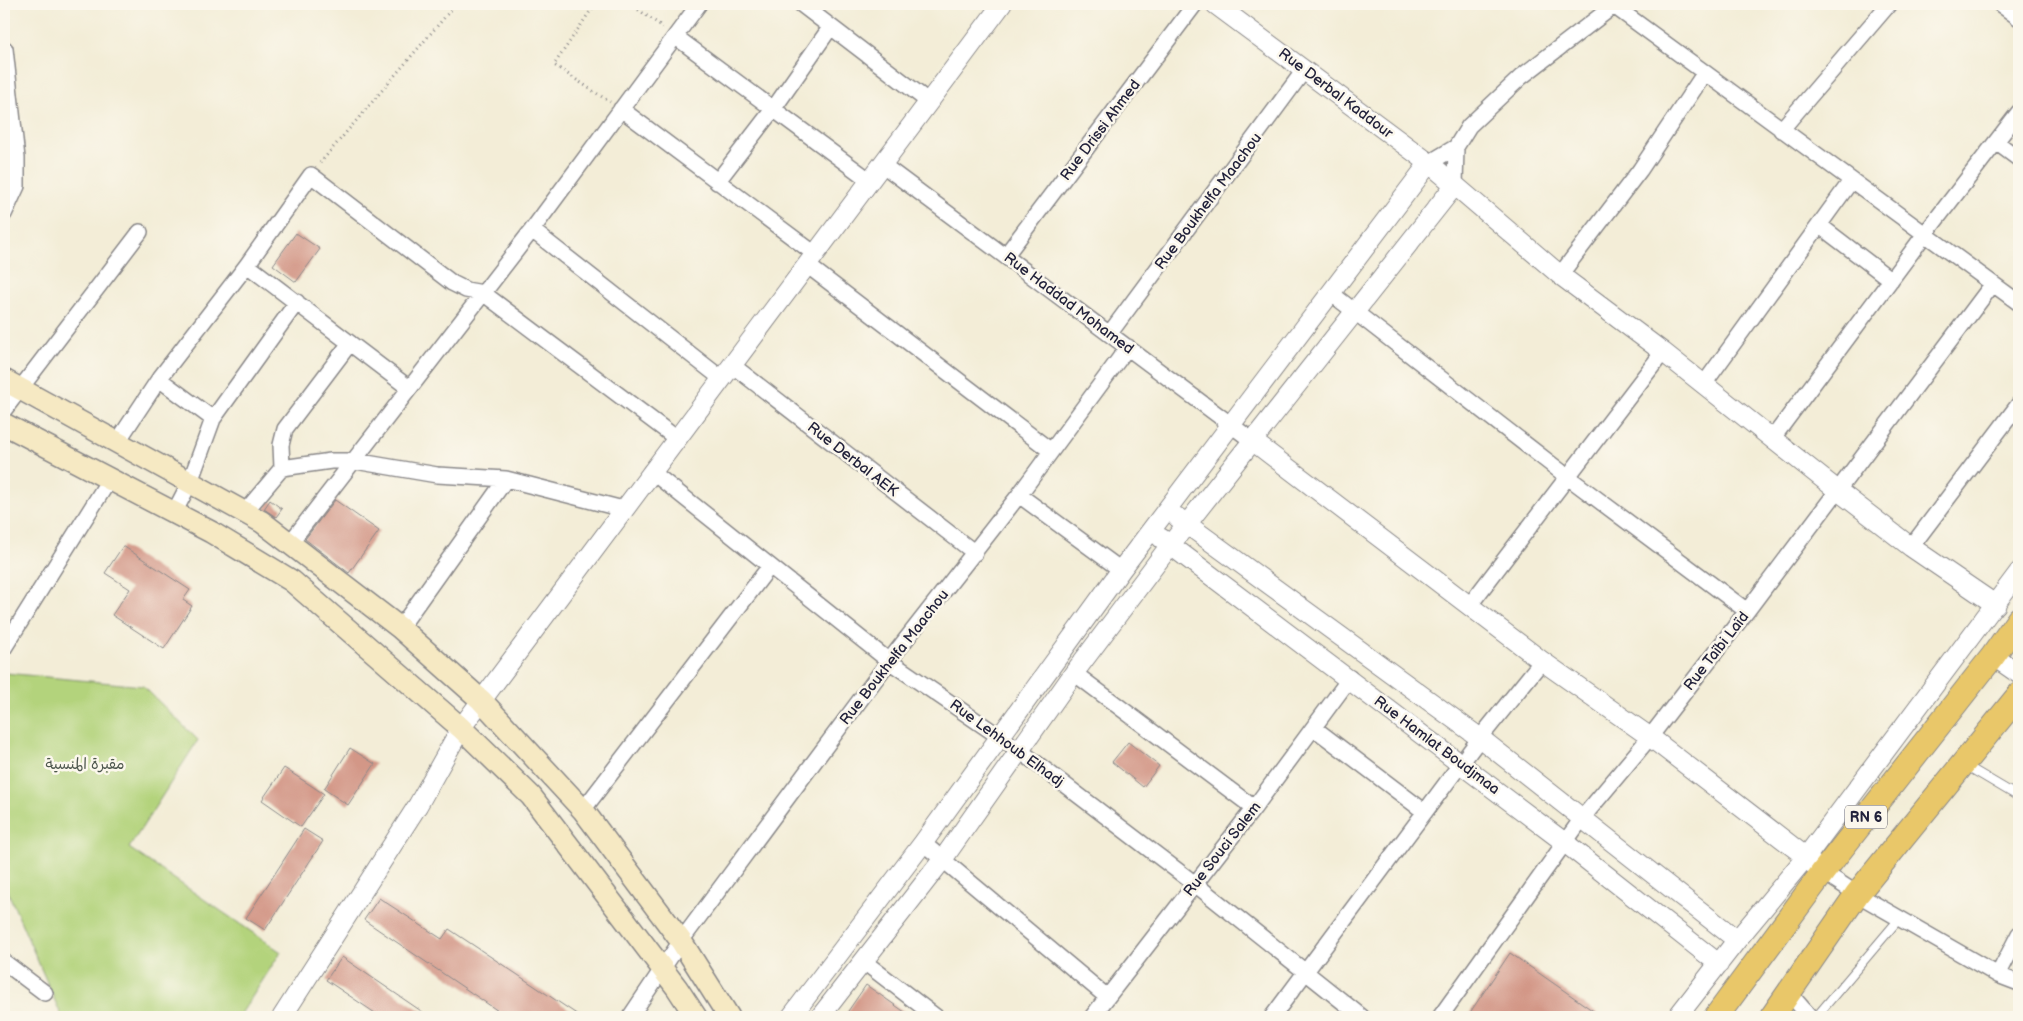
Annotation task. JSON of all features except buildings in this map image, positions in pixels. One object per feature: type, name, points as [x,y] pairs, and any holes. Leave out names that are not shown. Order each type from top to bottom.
[{"type":"main road","points":[[12,384],[244,512],[290,543],[400,628],[481,700],[583,810],[681,940],[729,1017]]},
{"type":"main road","points":[[4,424],[250,554],[292,582],[461,728],[531,796],[696,1017]]},
{"type":"main road","name":"RN 6","points":[[1716,1017],[1814,865],[1993,656],[2019,619]]},
{"type":"main road","name":"RN 6","points":[[1772,1017],[1790,994],[1857,894],[2019,695]]},
{"type":"street","points":[[290,543],[532,230],[699,4]]},
{"type":"street","points":[[800,4],[929,102]]},
{"type":"street","points":[[282,1017],[408,822],[461,728],[651,471],[1002,4]]},
{"type":"street","name":"Rue Drissi Ahmed","points":[[1006,255],[1195,4]]},
{"type":"street","name":"Rue Derbal Kaddour","points":[[1215,4],[1429,163],[1560,275],[1663,352],[1911,547],[1996,605]]},
{"type":"street","points":[[1782,130],[1888,4]]},
{"type":"street","points":[[2000,4],[2019,18]]},
{"type":"street","points":[[791,1017],[923,843],[1121,570],[1332,294],[1429,163],[1456,147],[1469,126],[1521,77],[1615,5],[1704,74],[2019,303]]},
{"type":"street","points":[[717,182],[774,108],[830,28]]},
{"type":"street","points":[[676,37],[869,180]]},
{"type":"street","points":[[4,214],[17,186],[17,158],[5,50]]},
{"type":"street","name":"Rue Boukhelfa Maachou","points":[[1110,333],[1305,70]]},
{"type":"street","points":[[1560,275],[1640,170],[1704,74]]},
{"type":"street","points":[[621,109],[717,182],[1051,450]]},
{"type":"street","points":[[1772,439],[2019,112]]},
{"type":"street","points":[[1996,142],[2019,159]]},
{"type":"street","points":[[820,1017],[943,859],[1074,673],[1186,524],[1254,442],[1456,185],[1456,147]]},
{"type":"street","name":"Rue Haddad Mohamed","points":[[882,165],[1006,255],[1254,442]]},
{"type":"street","points":[[118,441],[159,379],[247,265],[311,175],[452,283],[466,290],[484,293],[676,438]]},
{"type":"street","points":[[1704,384],[1850,181]]},
{"type":"street","points":[[1819,225],[1891,280]]},
{"type":"street","name":"Rue Derbal AEK","points":[[532,230],[974,553]]},
{"type":"street","points":[[4,410],[12,384],[140,232]]},
{"type":"street","points":[[247,265],[409,388]]},
{"type":"street","name":"Rue Taïbi Laïd","points":[[1440,1017],[1564,842],[1650,737],[1747,611],[1992,285]]},
{"type":"street","points":[[1332,294],[1569,478],[1747,611]]},
{"type":"street","points":[[174,513],[190,482],[213,419],[297,302]]},
{"type":"street","points":[[244,512],[282,468],[281,445],[285,429],[350,343]]},
{"type":"street","name":"Rue Boukhelfa Maachou","points":[[630,1017],[681,940],[889,661],[1019,495],[1128,347]]},
{"type":"street","points":[[1468,606],[1569,478],[1663,352]]},
{"type":"street","points":[[159,379],[213,419]]},
{"type":"street","points":[[1911,547],[2019,404]]},
{"type":"street","points":[[1254,442],[1468,606],[1650,737],[1814,865],[1899,919],[1998,975],[2019,982]]},
{"type":"street","points":[[282,468],[355,461],[436,475],[506,479],[623,509]]},
{"type":"street","name":"Rue Lehhoub Elhadj","points":[[651,471],[889,661],[1019,750],[1196,884],[1362,1017]]},
{"type":"street","points":[[400,628],[506,479]]},
{"type":"street","points":[[4,648],[109,480]]},
{"type":"street","points":[[1019,495],[1121,570]]},
{"type":"street","name":"Rue Hamlat Boudjmaa","points":[[1168,510],[1480,738],[1583,817],[1737,940]]},
{"type":"street","name":"Rue Hamlat Boudjmaa","points":[[1152,531],[1350,678],[1719,964]]},
{"type":"street","points":[[583,810],[770,566]]},
{"type":"street","points":[[1677,1017],[1737,940],[1814,865],[2019,572]]},
{"type":"street","points":[[1993,656],[2019,674]]},
{"type":"street","points":[[1272,1017],[1480,738],[1542,661]]},
{"type":"street","points":[[1074,673],[1254,808]]},
{"type":"street","name":"Rue Souci Salem","points":[[1092,1017],[1254,808],[1350,678]]},
{"type":"street","points":[[1314,728],[1425,812]]},
{"type":"street","points":[[923,843],[1107,997]]},
{"type":"street","points":[[1998,975],[2019,934]]},
{"type":"street","points":[[863,960],[936,1017]]},
{"type":"street","points":[[4,962],[45,993]]},
{"type":"street","points":[[1790,994],[1810,1017]]},
{"type":"lane","points":[[1962,763],[2019,797]]},
{"type":"lane","points":[[1816,1017],[1899,919]]},
{"type":"path","points":[[311,175],[456,4]]},
{"type":"path","points":[[595,4],[554,65],[621,109]]},
{"type":"path","points":[[630,4],[676,37]]},
{"type":"green space","name":"مقبرة المنسية","points":[[5,673],[143,686],[198,740],[129,848],[281,952],[239,1017],[62,1017],[4,883]]}]
